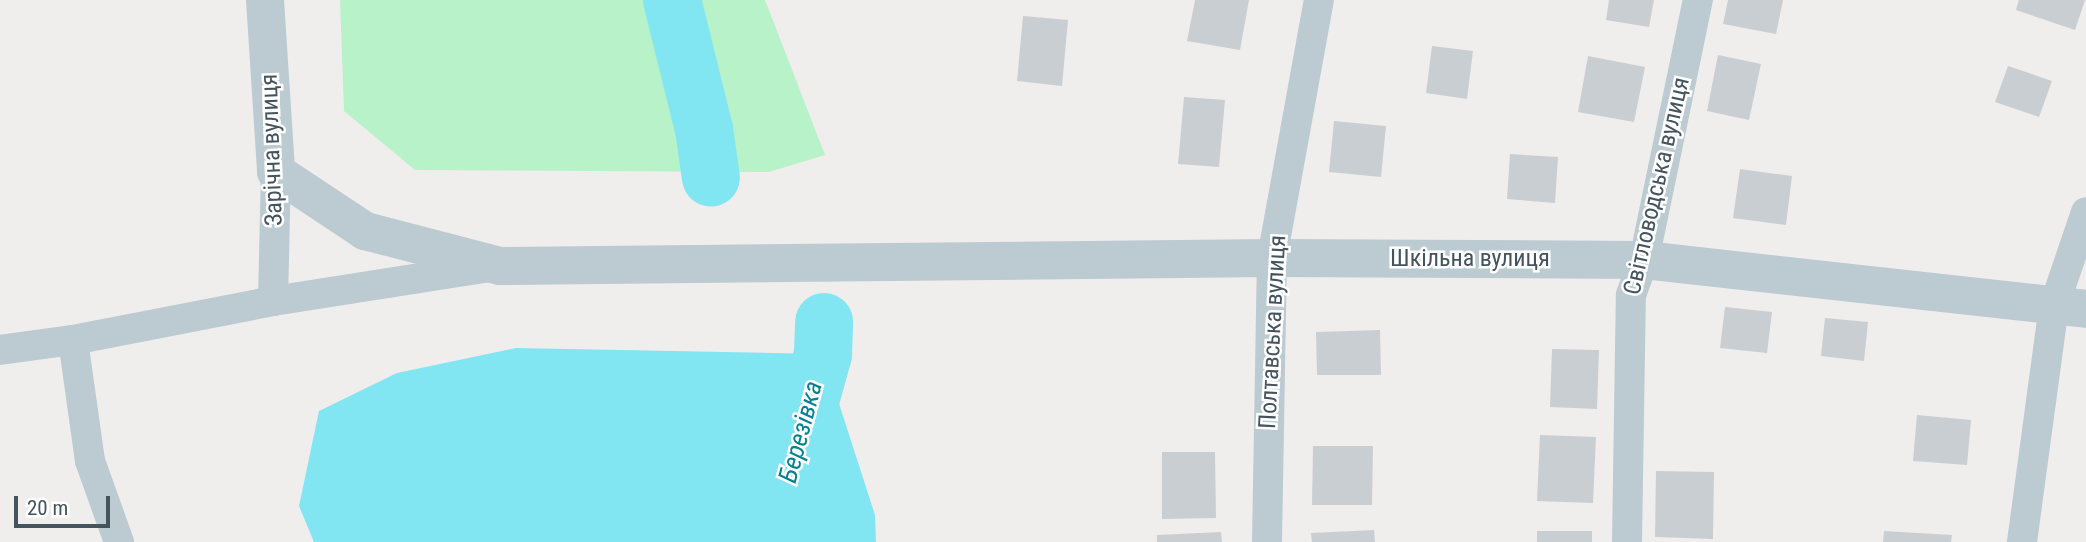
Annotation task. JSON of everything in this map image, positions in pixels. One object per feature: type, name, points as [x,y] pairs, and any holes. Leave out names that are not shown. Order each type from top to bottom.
[{"type":"street","name":"Зарічна вулиця","points":[[265,0],[276,172],[273,301]]},
{"type":"street","name":"Полтавська вулиця","points":[[1267,542],[1272,258],[1319,0]]},
{"type":"street","name":"Світловодська вулиця","points":[[1627,542],[1631,295],[1644,260],[1698,0]]},
{"type":"street","name":"Шкільна вулиця","points":[[276,172],[365,231],[500,266],[1272,258],[1644,260],[2070,308]]},
{"type":"street","points":[[2022,542],[2070,308],[2086,212]]},
{"type":"street","points":[[0,350],[73,340],[273,301],[500,266]]},
{"type":"street","points":[[73,340],[90,461],[119,542]]},
{"type":"green space","points":[[340,0],[765,0],[825,155],[769,172],[415,170],[344,111]]},
{"type":"water","points":[[516,348],[823,354],[875,515],[876,542],[314,542],[299,506],[319,411],[397,373]]},
{"type":"building","points":[[1195,0],[1249,0],[1240,50],[1187,41]]},
{"type":"building","points":[[1609,0],[1654,0],[1649,27],[1606,20]]},
{"type":"building","points":[[1728,0],[1783,0],[1776,34],[1723,24]]},
{"type":"building","points":[[2019,0],[2085,0],[2075,30],[2016,10]]},
{"type":"building","points":[[1023,16],[1068,20],[1062,86],[1017,81]]},
{"type":"building","points":[[1432,46],[1473,51],[1467,99],[1426,93]]},
{"type":"building","points":[[1718,55],[1761,64],[1749,120],[1707,111]]},
{"type":"building","points":[[1588,56],[1645,67],[1634,122],[1578,112]]},
{"type":"building","points":[[2008,66],[2052,81],[2039,117],[1995,102]]},
{"type":"building","points":[[1184,97],[1225,100],[1219,167],[1178,164]]},
{"type":"building","points":[[1334,121],[1386,126],[1381,177],[1329,172]]},
{"type":"building","points":[[1510,154],[1558,157],[1555,203],[1507,199]]},
{"type":"building","points":[[1740,169],[1792,176],[1786,225],[1733,218]]},
{"type":"building","points":[[1725,307],[1772,312],[1767,353],[1720,348]]},
{"type":"building","points":[[1825,318],[1868,322],[1864,361],[1821,356]]},
{"type":"building","points":[[1380,330],[1381,375],[1317,375],[1316,332]]},
{"type":"building","points":[[1552,349],[1599,350],[1597,409],[1550,407]]},
{"type":"building","points":[[1917,415],[1971,420],[1967,465],[1913,461]]},
{"type":"building","points":[[1540,435],[1596,437],[1593,503],[1537,501]]},
{"type":"building","points":[[1313,446],[1373,446],[1372,505],[1312,505]]},
{"type":"building","points":[[1162,452],[1215,452],[1216,518],[1162,519]]},
{"type":"building","points":[[1656,471],[1714,472],[1713,539],[1655,537]]},
{"type":"building","points":[[1374,530],[1375,542],[1312,542],[1311,533]]},
{"type":"building","points":[[1537,531],[1592,531],[1592,542],[1537,542]]},
{"type":"building","points":[[1884,531],[1952,535],[1951,542],[1883,542]]},
{"type":"building","points":[[1221,532],[1222,542],[1157,542],[1157,535]]},
{"type":"waterway","name":"Березівка","points":[[672,0],[704,129],[711,178]]},
{"type":"waterway","name":"Березівка","points":[[771,542],[823,354],[824,322]]}]
